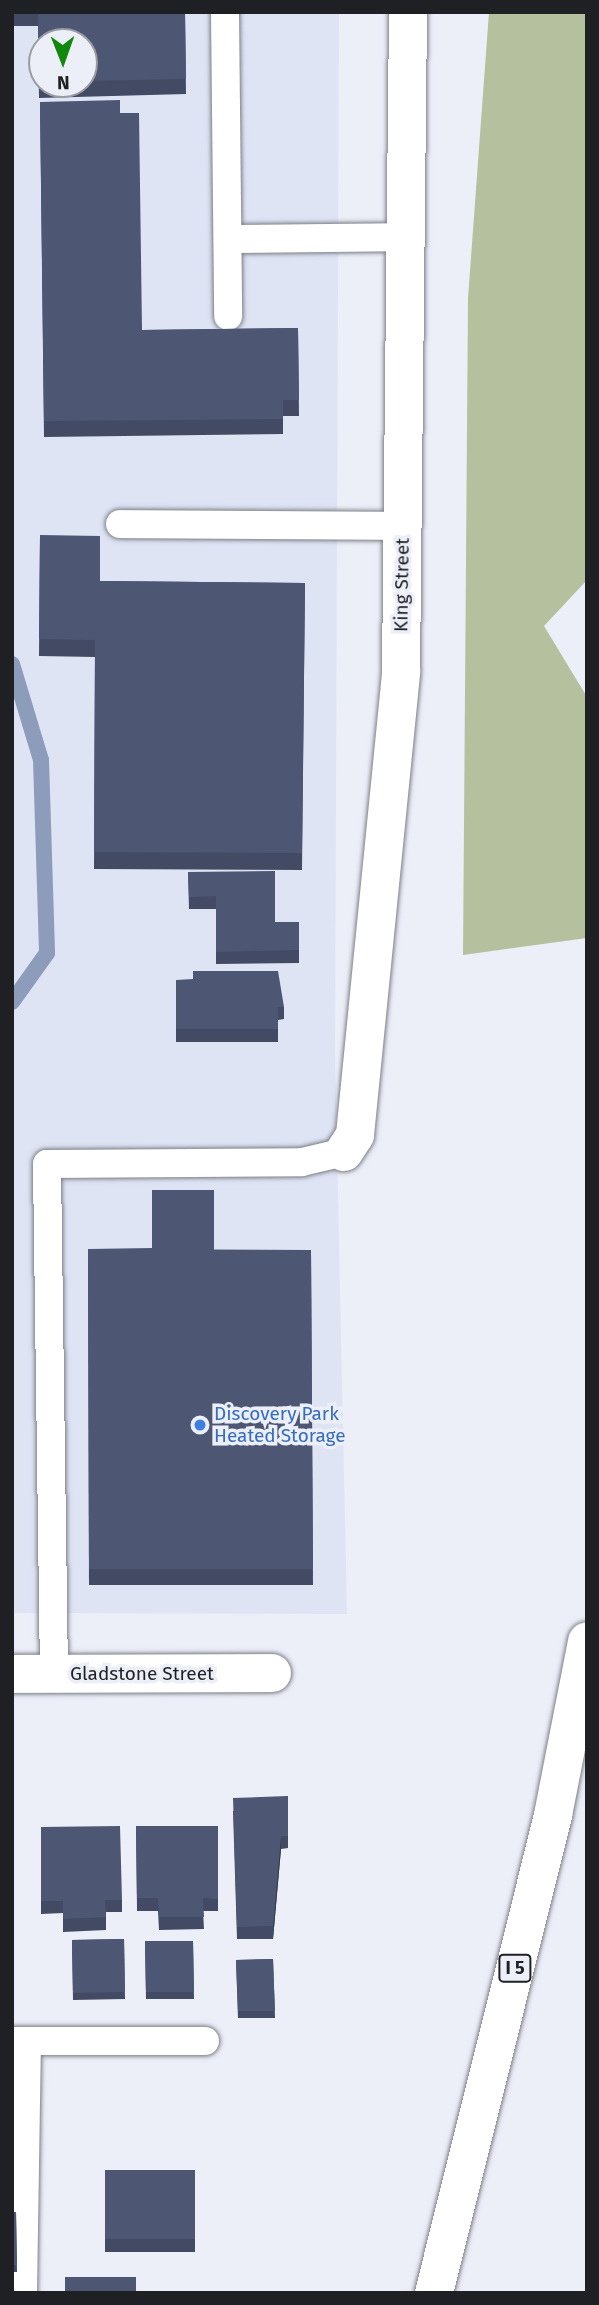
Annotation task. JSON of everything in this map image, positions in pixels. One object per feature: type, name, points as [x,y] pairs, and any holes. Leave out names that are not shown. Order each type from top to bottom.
[{"type":"main road","name":"King Street","points":[[344,1152],[355,1135],[401,671],[408,12]]},
{"type":"main road","name":"I 5","points":[[434,2293],[553,1815],[587,1641]]},
{"type":"main road","name":"Gladstone Street","points":[[12,1674],[272,1673]]},
{"type":"lane","points":[[225,12],[228,317]]},
{"type":"lane","points":[[228,239],[407,237]]},
{"type":"lane","points":[[120,524],[403,526]]},
{"type":"lane","points":[[54,1674],[47,1164],[302,1162],[344,1152]]},
{"type":"lane","points":[[23,2293],[20,2041],[205,2041]]},
{"type":"shaded area","points":[[12,12],[339,12],[335,1056],[347,1614],[12,1613]]},
{"type":"green space","points":[[489,12],[587,12],[587,580],[544,626],[587,697],[587,938],[463,955],[468,298]]},
{"type":"building","points":[[38,12],[185,12],[186,79],[98,81],[98,28],[38,28]]},
{"type":"building","points":[[120,100],[120,113],[139,113],[142,330],[298,328],[299,400],[283,400],[283,419],[44,421],[40,102]]},
{"type":"building","points":[[40,535],[100,536],[100,581],[305,583],[302,853],[94,852],[95,640],[39,639]]},
{"type":"building","points":[[275,871],[275,922],[299,922],[299,950],[216,952],[216,896],[189,897],[188,872]]},
{"type":"building","points":[[193,971],[278,971],[284,1007],[278,1007],[278,1029],[176,1029],[176,980],[193,979]]},
{"type":"building","name":"Discovery Park Heated Storage","points":[[152,1190],[214,1190],[214,1250],[311,1250],[313,1569],[89,1569],[88,1249],[152,1248]]},
{"type":"building","points":[[288,1796],[288,1836],[281,1836],[273,1926],[237,1927],[233,1798]]},
{"type":"building","points":[[120,1826],[122,1900],[105,1900],[106,1917],[63,1919],[63,1901],[41,1901],[41,1827]]},
{"type":"building","points":[[136,1826],[218,1826],[218,1899],[203,1898],[204,1917],[159,1917],[158,1898],[137,1898]]},
{"type":"building","points":[[124,1939],[125,1992],[73,1993],[72,1940]]},
{"type":"building","points":[[145,1941],[193,1941],[194,1992],[146,1992]]},
{"type":"building","points":[[273,1959],[275,2011],[238,2011],[236,1960]]},
{"type":"building","points":[[105,2170],[195,2170],[195,2239],[105,2239]]},
{"type":"building","points":[[12,2212],[16,2212],[17,2265],[12,2265]]},
{"type":"building","points":[[65,2277],[136,2277],[136,2293],[65,2293]]},
{"type":"waterway","points":[[12,664],[41,760],[47,953],[12,1002]]},
{"type":"place","name":"Discovery Park Heated Storage","points":[[200,1425]]}]
